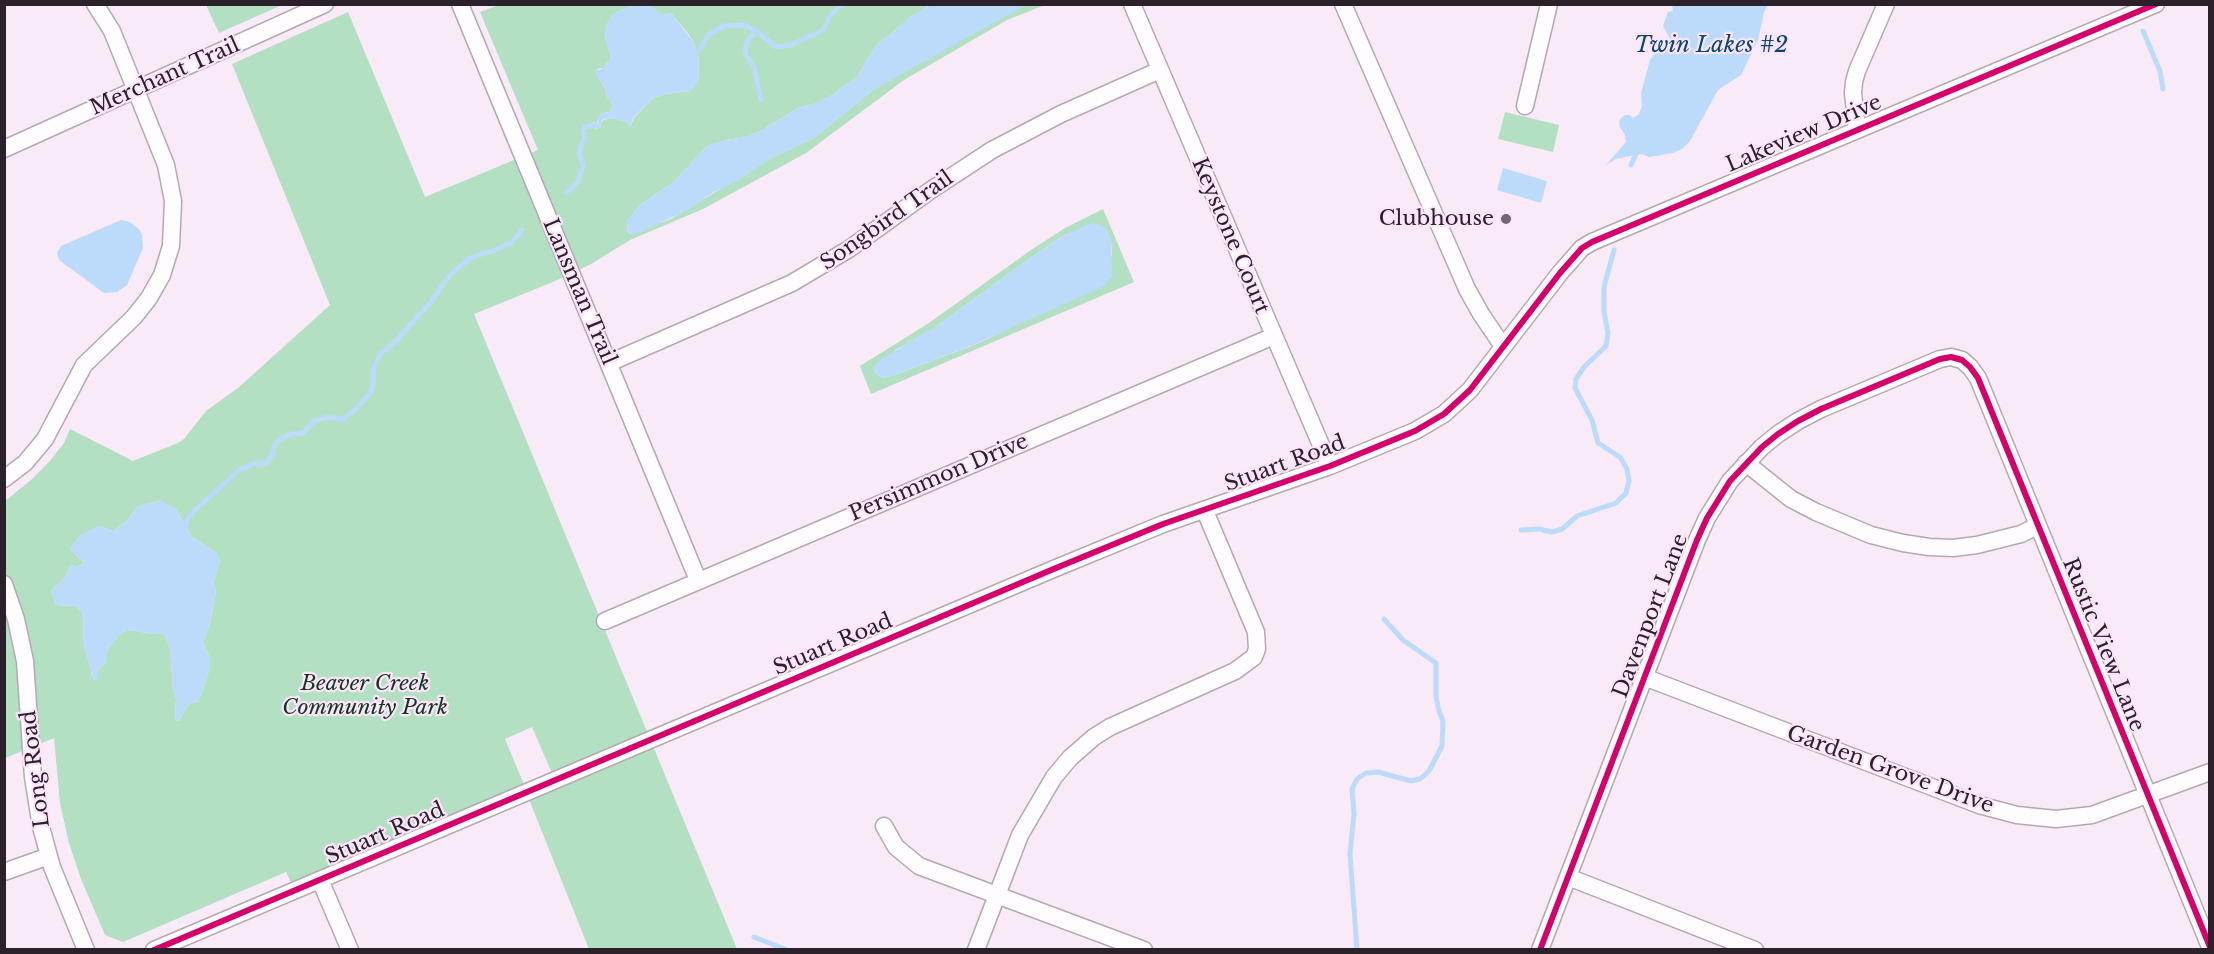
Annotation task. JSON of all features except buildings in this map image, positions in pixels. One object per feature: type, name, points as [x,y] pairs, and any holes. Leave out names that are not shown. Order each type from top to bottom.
[{"type":"street","points":[[4,479],[39,448],[84,364],[142,308],[166,266],[172,236],[172,189],[162,153],[112,31],[95,4]]},
{"type":"street","name":"Merchant Trail","points":[[4,149],[325,4]]},
{"type":"street","name":"Lansman Trail","points":[[460,4],[698,580]]},
{"type":"street","name":"Keystone Court","points":[[1132,4],[1330,466]]},
{"type":"street","points":[[1343,4],[1467,289],[1502,345]]},
{"type":"street","points":[[1525,106],[1549,4]]},
{"type":"street","points":[[1857,129],[1853,105],[1854,82],[1886,4]]},
{"type":"street","name":"Lakeview Drive","points":[[1502,345],[1582,248],[1857,129],[2156,4]]},
{"type":"street","name":"Songbird Trail","points":[[609,363],[792,283],[849,249],[931,190],[992,150],[1061,114],[1160,70]]},
{"type":"street","name":"Persimmon Drive","points":[[605,621],[1274,336]]},
{"type":"street","name":"Stuart Road","points":[[154,950],[1056,568],[1163,524],[1330,466],[1415,431],[1444,414],[1470,390],[1502,345]]},
{"type":"street","name":"Davenport Lane","points":[[1540,950],[1644,677],[1701,533],[1718,499],[1746,463],[1778,434],[1821,409],[1940,359],[1951,357],[1962,360]]},
{"type":"street","name":"Rustic View Lane","points":[[1962,360],[1978,378],[2210,947]]},
{"type":"street","points":[[1746,463],[1791,498],[1816,512],[1871,535],[1904,543],[1929,547],[1977,546],[2020,534],[2037,526]]},
{"type":"street","points":[[976,950],[1020,835],[1054,777],[1082,747],[1110,727],[1235,671],[1254,657],[1257,649],[1256,632],[1205,511]]},
{"type":"street","name":"Long Road","points":[[4,584],[16,619],[25,661],[35,793],[49,856],[86,950]]},
{"type":"street","name":"Garden Grove Drive","points":[[1644,677],[1979,805],[2038,818],[2073,818],[2112,809],[2210,772]]},
{"type":"street","points":[[884,826],[896,847],[919,866],[1144,950]]},
{"type":"street","points":[[4,872],[49,856]]},
{"type":"street","points":[[1569,877],[1755,950]]},
{"type":"street","points":[[320,880],[350,950]]},
{"type":"green space","points":[[206,5],[282,5],[219,33]]},
{"type":"green space","name":"Beaver Creek Community Park","points":[[499,5],[633,5],[613,14],[607,24],[605,36],[611,58],[603,69],[596,70],[596,74],[613,104],[610,112],[599,116],[597,123],[591,122],[591,126],[595,129],[600,127],[602,121],[610,118],[627,122],[630,127],[634,118],[653,98],[691,91],[698,81],[699,60],[689,35],[671,13],[662,15],[648,5],[930,5],[912,16],[879,43],[858,76],[832,95],[814,104],[798,108],[747,137],[725,140],[707,146],[675,181],[640,205],[627,221],[627,231],[630,234],[671,219],[773,157],[814,138],[873,90],[994,20],[1026,5],[1045,5],[1007,20],[904,80],[806,153],[703,209],[630,240],[591,264],[555,281],[474,314],[737,949],[589,949],[526,792],[295,891],[286,872],[123,942],[105,935],[81,879],[69,843],[60,803],[54,738],[5,758],[5,501],[49,462],[64,443],[70,429],[133,461],[178,443],[184,439],[206,411],[238,388],[330,305],[232,64],[348,12],[425,197],[538,150],[480,12]],"holes":[[[160,501],[175,508],[192,537],[217,553],[220,561],[214,582],[216,592],[209,627],[203,642],[210,658],[210,668],[197,702],[191,703],[186,708],[179,721],[175,720],[176,698],[173,690],[170,648],[165,635],[127,630],[120,634],[108,649],[105,664],[99,669],[96,681],[92,677],[84,648],[81,611],[75,606],[56,605],[51,591],[67,575],[69,566],[77,567],[84,563],[71,550],[81,535],[99,526],[113,531],[126,522],[138,506]],[[532,727],[555,780],[527,792],[505,739]]]},
{"type":"green space","points":[[1505,112],[1559,125],[1553,152],[1498,139]]},
{"type":"green space","points":[[1103,209],[1134,282],[871,394],[860,366],[929,323],[1065,228]],"holes":[[[1105,228],[1111,240],[1112,255],[1025,321],[979,343],[892,376],[881,378],[895,350],[938,325],[1066,234]]]},
{"type":"water","points":[[633,5],[648,5],[662,15],[671,13],[694,43],[699,60],[698,81],[691,91],[653,98],[633,118],[630,128],[627,122],[610,118],[602,120],[599,128],[595,129],[591,126],[591,122],[598,123],[599,116],[610,112],[613,104],[607,97],[605,88],[595,70],[603,69],[611,58],[605,36],[607,24],[613,14]]},
{"type":"water","points":[[930,5],[1026,5],[873,90],[814,138],[773,157],[686,211],[638,233],[630,234],[627,231],[627,221],[640,205],[675,181],[707,146],[725,140],[747,137],[798,108],[814,104],[832,95],[858,76],[879,43],[912,16]]},
{"type":"water","name":"Twin Lakes #2","points":[[1672,5],[1768,5],[1764,12],[1758,40],[1741,75],[1718,90],[1690,141],[1682,149],[1649,157],[1642,154],[1616,159],[1606,165],[1626,142],[1619,123],[1621,118],[1630,115],[1633,118],[1639,114],[1642,106],[1641,93],[1650,60],[1655,53],[1668,46],[1671,41],[1663,26],[1668,12],[1673,11]]},
{"type":"water","points":[[1503,168],[1547,181],[1541,203],[1497,190]]},
{"type":"water","points":[[121,220],[130,222],[139,229],[143,248],[127,285],[117,292],[104,293],[59,260],[57,253],[61,246]]},
{"type":"water","points":[[1092,223],[1105,228],[1111,240],[1112,277],[1104,286],[978,343],[892,376],[881,378],[875,374],[873,369],[878,361],[938,325],[1066,234]]},
{"type":"water","points":[[160,501],[175,508],[192,537],[217,553],[220,561],[214,582],[216,592],[209,627],[203,642],[210,658],[210,668],[197,702],[191,703],[186,708],[179,721],[175,720],[176,698],[173,690],[170,648],[165,635],[127,630],[120,634],[108,649],[105,664],[99,669],[97,682],[92,677],[84,648],[81,611],[75,606],[56,605],[51,591],[67,575],[69,566],[77,567],[84,563],[71,550],[81,535],[99,526],[113,531],[126,522],[138,506]]},
{"type":"waterway","points":[[691,57],[701,48],[708,35],[723,26],[744,25],[758,32],[776,47],[791,45],[823,30],[830,16],[843,4]]},
{"type":"waterway","points":[[2143,31],[2160,71],[2163,89]]},
{"type":"waterway","points":[[758,32],[750,37],[745,48],[746,56],[754,67],[761,100]]},
{"type":"waterway","points":[[566,193],[578,182],[583,166],[579,152],[585,138],[583,130],[585,127],[598,125]]},
{"type":"waterway","points":[[1631,165],[1638,150]]},
{"type":"waterway","points":[[184,530],[187,520],[196,509],[239,470],[255,463],[260,465],[267,463],[279,440],[291,434],[303,433],[312,423],[320,419],[329,417],[343,419],[357,408],[372,391],[374,367],[381,353],[393,344],[430,303],[450,275],[470,258],[512,242],[522,230]]},
{"type":"waterway","points":[[1521,530],[1539,529],[1552,532],[1562,529],[1577,516],[1616,503],[1626,493],[1629,481],[1627,469],[1620,457],[1598,443],[1592,420],[1575,388],[1576,379],[1584,367],[1606,346],[1608,333],[1604,312],[1604,287],[1614,250]]},
{"type":"waterway","points":[[1357,950],[1350,853],[1354,814],[1352,789],[1357,779],[1366,773],[1378,772],[1411,781],[1420,779],[1429,771],[1442,746],[1443,721],[1436,697],[1436,663],[1403,640],[1384,619]]},
{"type":"waterway","points":[[754,937],[787,950]]},
{"type":"cycle path","points":[[154,950],[1056,568],[1163,524],[1330,466],[1415,431],[1444,414],[1470,390],[1560,273],[1582,248],[1592,242],[2156,4]]},
{"type":"cycle path","points":[[1540,950],[1697,540],[1707,518],[1730,481],[1762,447],[1798,421],[1940,359],[1951,357],[1962,360],[1978,378],[2210,947]]},
{"type":"place","name":"Clubhouse","points":[[1506,219]]}]
